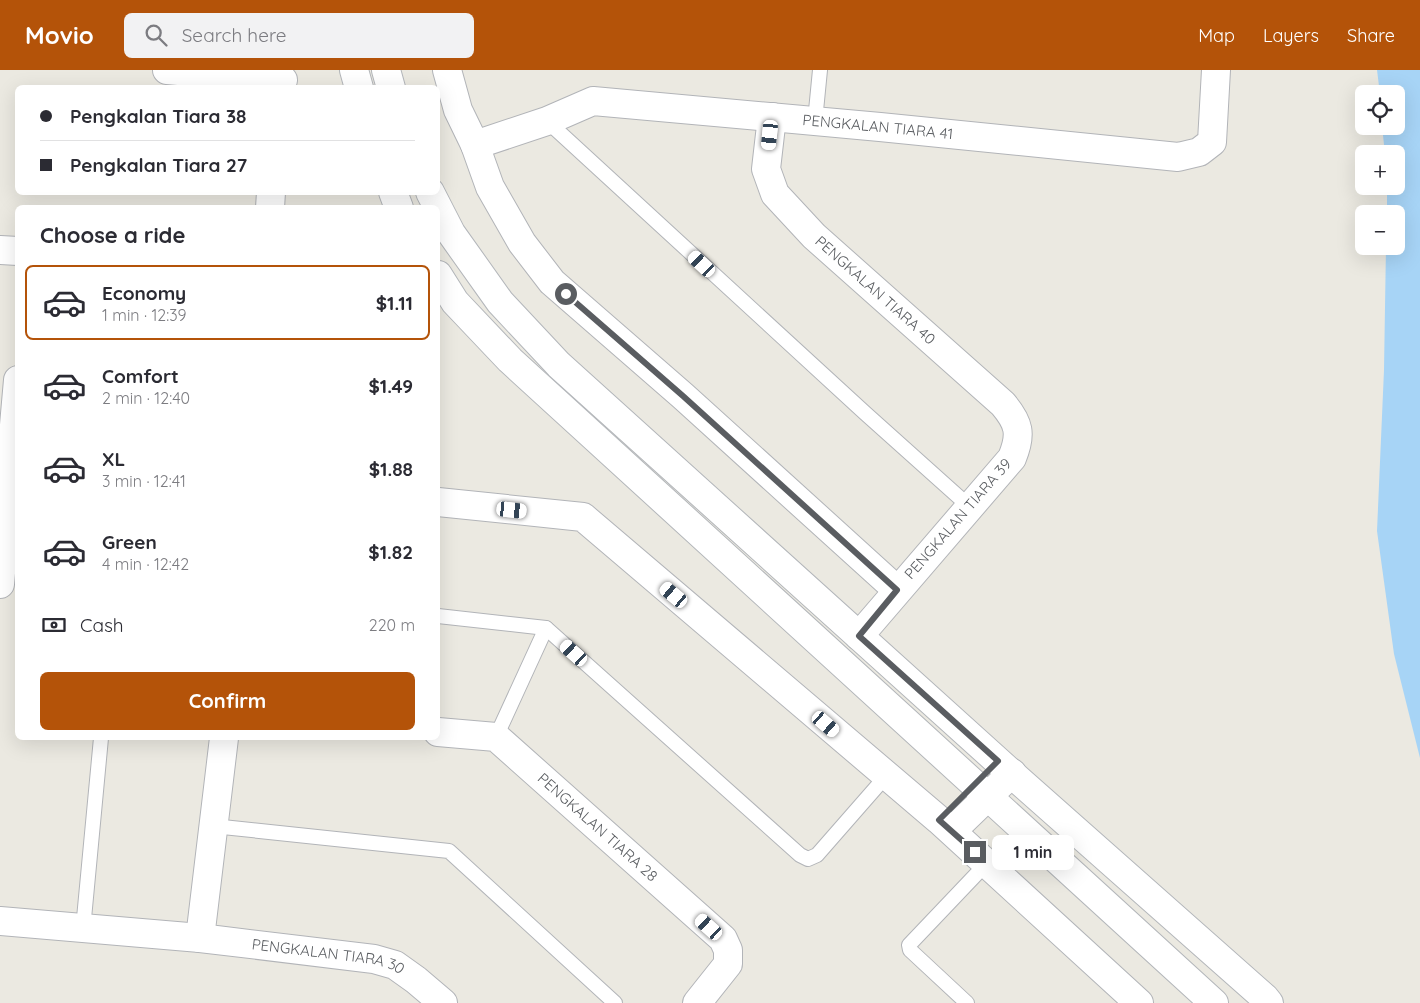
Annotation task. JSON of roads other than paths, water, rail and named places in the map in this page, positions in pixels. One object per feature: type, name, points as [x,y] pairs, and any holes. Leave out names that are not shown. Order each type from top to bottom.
[{"type":"street","points":[[167,70],[283,79]]},
{"type":"street","points":[[354,70],[357,85]]},
{"type":"street","points":[[386,70],[390,85]]},
{"type":"street","points":[[446,70],[458,110],[475,146],[490,187],[522,243],[552,282],[683,396],[897,590]]},
{"type":"street","name":"PENGKALAN TIARA 41","points":[[475,146],[546,121],[593,101],[1178,157],[1200,152],[1212,142],[1216,70]]},
{"type":"street","name":"PENGKALAN TIARA 40","points":[[772,117],[766,169],[775,194],[814,236],[1003,404],[1015,418],[1018,432],[1017,446]]},
{"type":"street","points":[[440,211],[452,233],[500,302],[559,365],[1269,1003]]},
{"type":"street","points":[[0,250],[15,252]]},
{"type":"street","points":[[440,278],[455,302],[510,360],[1214,1003]]},
{"type":"street","points":[[0,584],[15,414]]},
{"type":"street","name":"PENGKALAN TIARA 39","points":[[859,636],[897,590],[971,508],[1012,458],[1017,446]]},
{"type":"street","points":[[440,502],[583,517],[887,775],[987,863],[1139,1003]]},
{"type":"street","points":[[440,732],[496,737]]},
{"type":"street","name":"PENGKALAN TIARA 28","points":[[496,737],[723,939],[728,950],[728,964],[697,1003]]},
{"type":"street","points":[[200,938],[224,740]]},
{"type":"street","points":[[945,826],[1005,767]]},
{"type":"street","name":"PENGKALAN TIARA 30","points":[[0,921],[200,938],[374,959],[395,965],[443,1003]]},
{"type":"lane","points":[[814,121],[820,70]]},
{"type":"lane","points":[[546,121],[971,508]]},
{"type":"lane","points":[[440,616],[546,628],[800,855],[808,858],[817,856],[887,775]]},
{"type":"lane","points":[[496,737],[546,628]]},
{"type":"lane","points":[[83,929],[101,740]]},
{"type":"lane","points":[[213,826],[448,851],[615,1003]]},
{"type":"lane","points":[[967,1003],[910,950],[909,945],[987,863]]},
{"type":"water","points":[[1377,70],[1420,70],[1420,758],[1394,654],[1377,531],[1384,370],[1386,255],[1405,255],[1405,205],[1387,205],[1387,195],[1405,195],[1405,145],[1384,145],[1383,135],[1405,135],[1405,85],[1379,85]]}]
